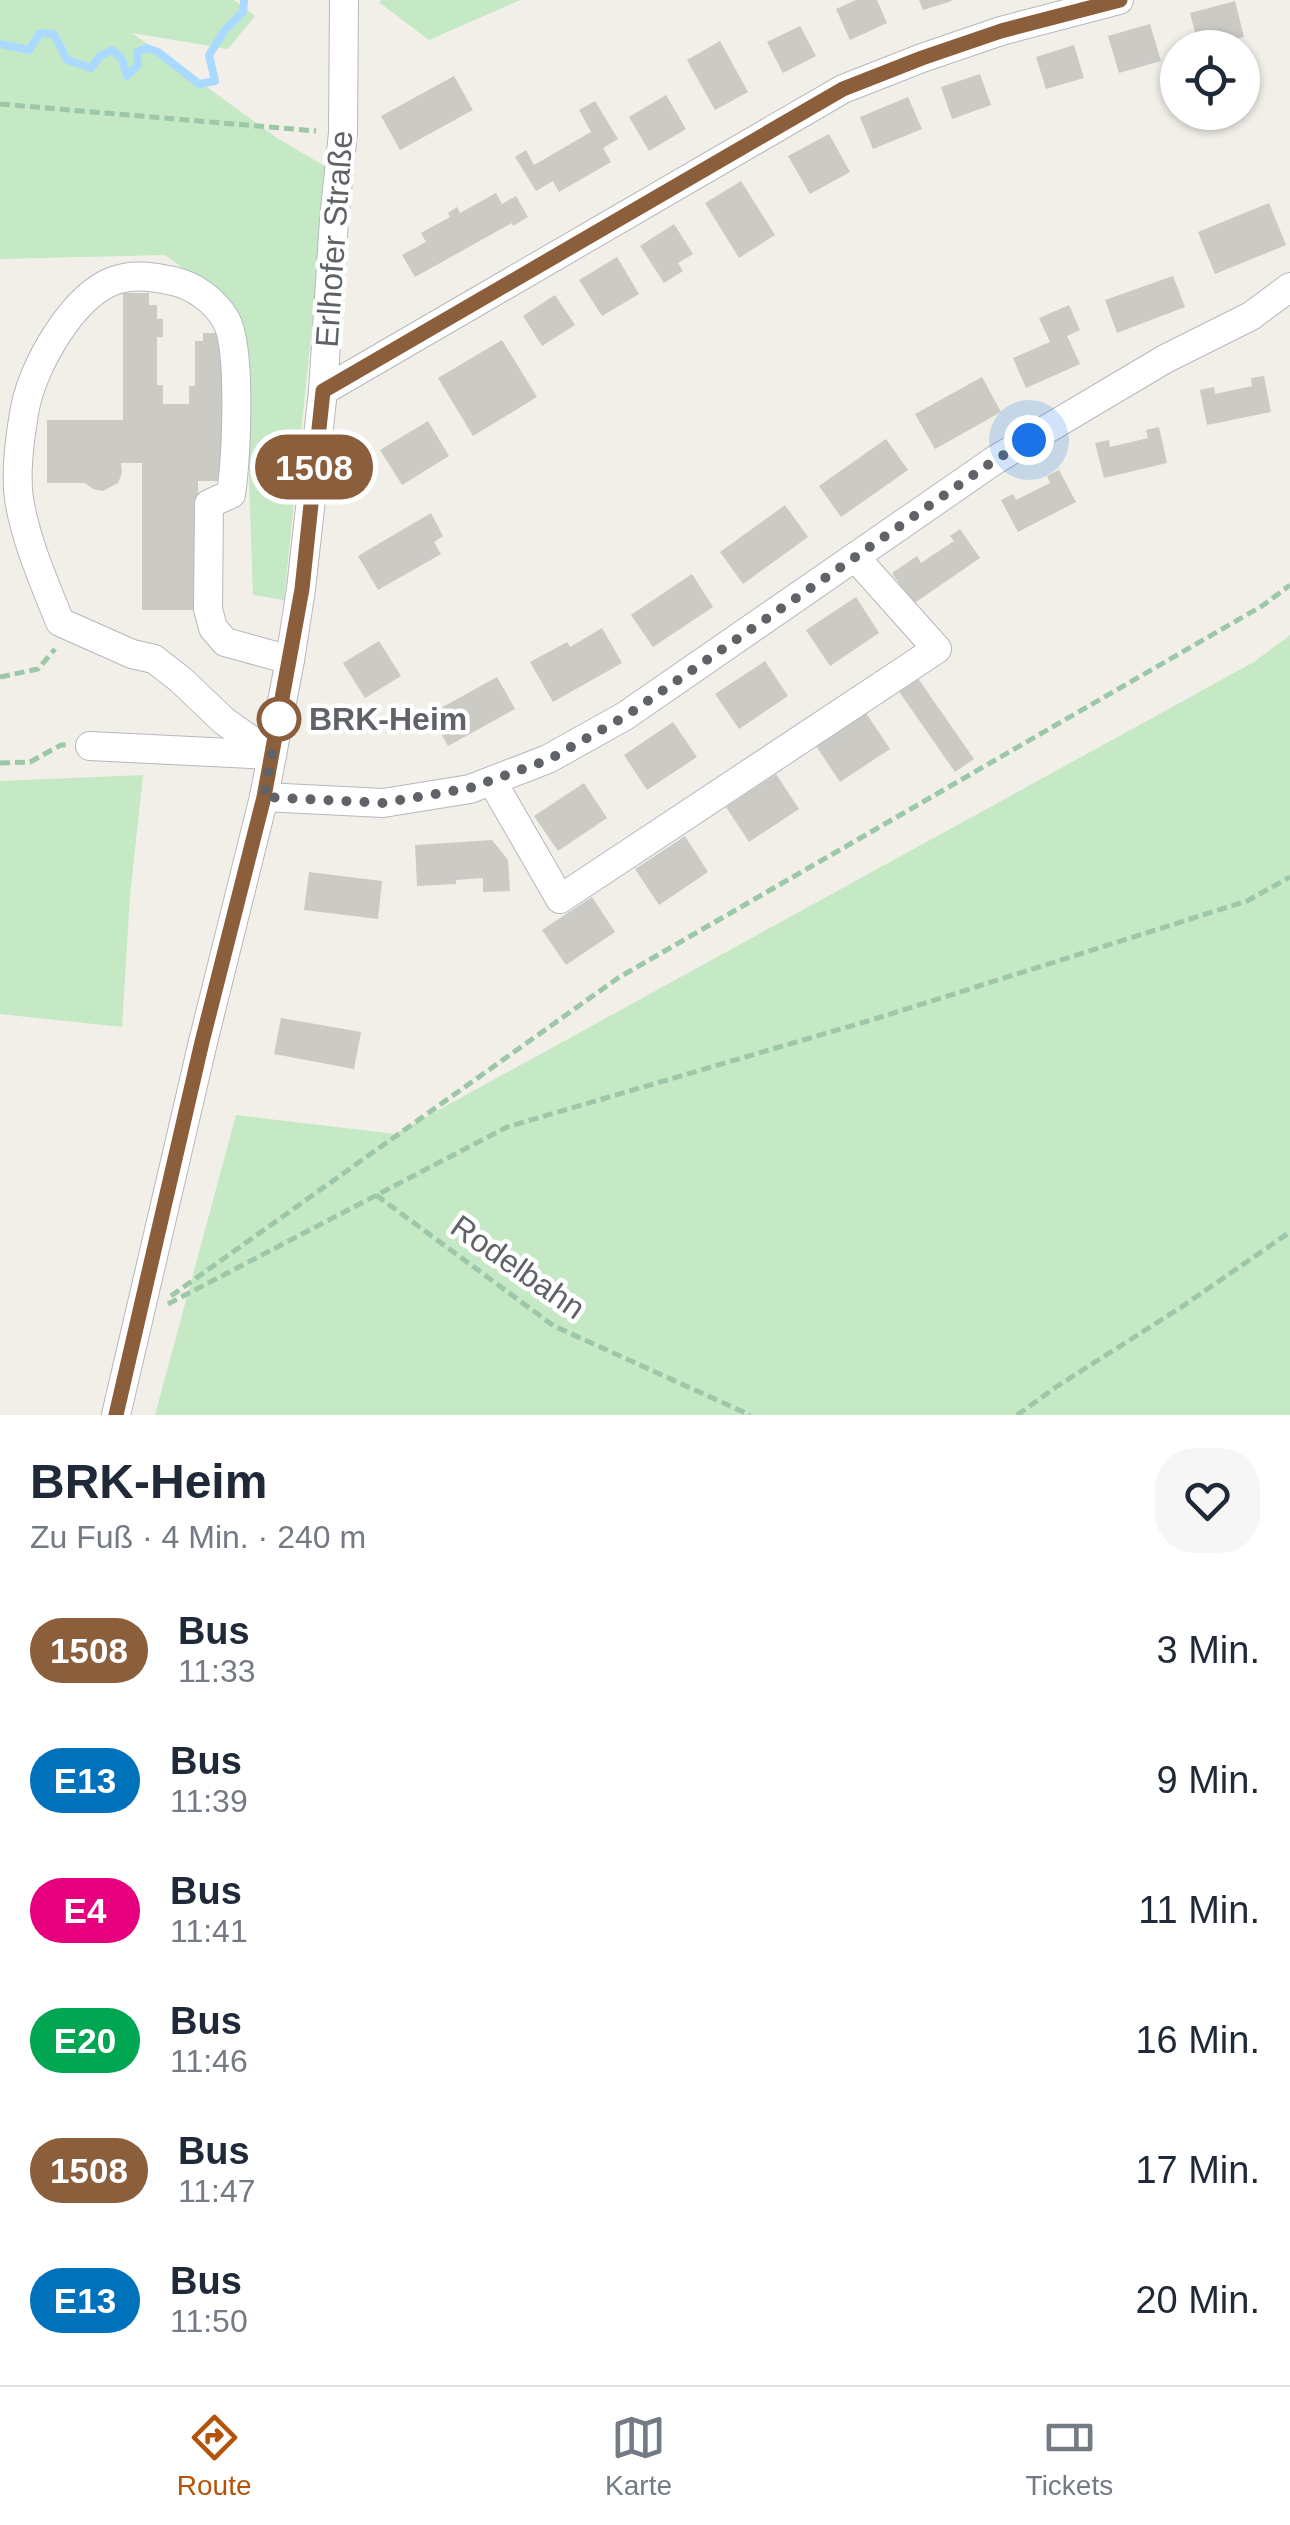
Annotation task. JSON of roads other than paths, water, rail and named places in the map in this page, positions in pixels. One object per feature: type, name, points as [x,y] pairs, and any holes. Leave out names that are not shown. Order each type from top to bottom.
[{"type":"street","name":"Erlhofer Straße","points":[[116,1415],[202,1042],[264,797],[302,589],[323,391],[343,133],[344,0]]},
{"type":"street","points":[[323,391],[843,89],[1001,31],[1120,0]]},
{"type":"street","points":[[272,755],[224,721],[154,659],[132,654],[60,622],[36,564],[19,497],[26,404],[49,345],[80,302],[114,281],[148,276],[184,284],[213,301],[228,324],[236,363],[234,475],[231,494],[209,504],[207,512],[208,608],[214,628],[226,642],[290,660]]},
{"type":"street","points":[[264,797],[383,803],[470,788],[548,760],[626,716],[995,460],[1165,359],[1251,316],[1290,287]]},
{"type":"street","points":[[492,781],[560,899],[937,650],[855,557]]},
{"type":"street","points":[[90,746],[272,755]]},
{"type":"waterway","points":[[0,44],[29,50],[40,33],[54,34],[67,60],[91,68],[100,56],[112,50],[122,59],[127,76],[138,65],[137,52],[147,48],[199,84],[215,81],[209,55],[243,12],[244,0]]},
{"type":"place","name":"BRK-Heim","points":[[279,719]]}]
